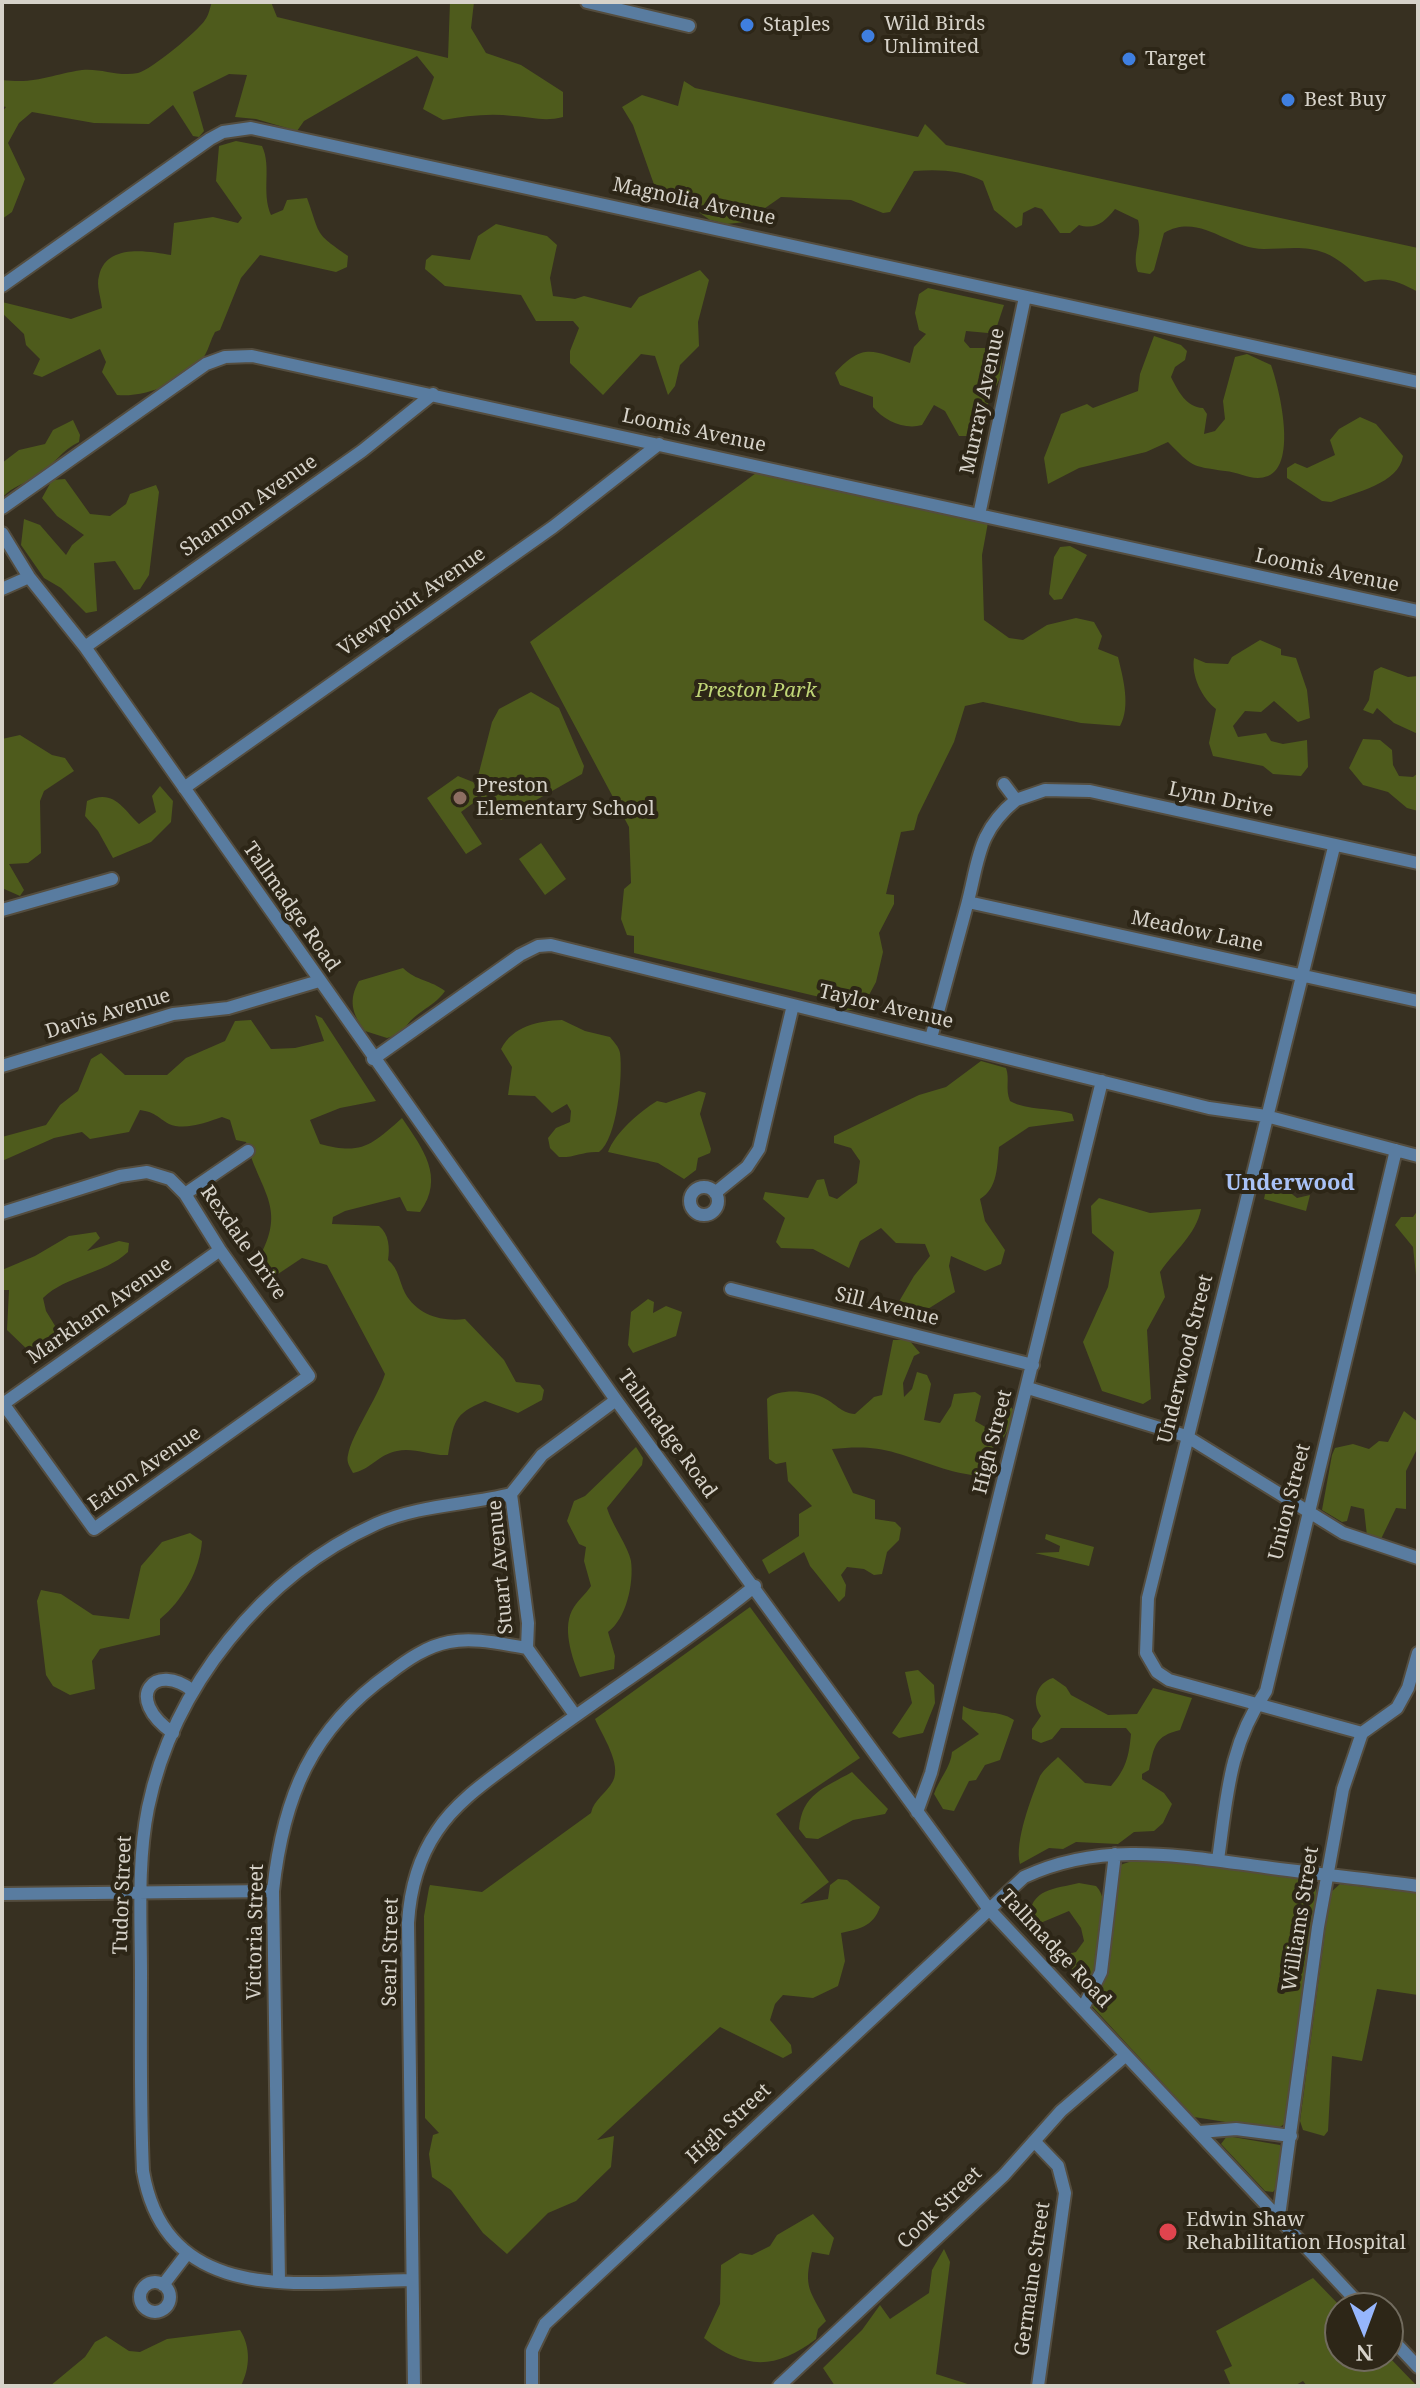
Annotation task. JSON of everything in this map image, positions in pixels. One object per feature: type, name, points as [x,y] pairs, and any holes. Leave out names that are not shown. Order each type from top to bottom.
[{"type":"street","points":[[587,2],[620,6],[689,26]]},
{"type":"street","name":"Magnolia Avenue","points":[[2,286],[210,139],[232,130],[251,128],[850,255],[1025,297],[1418,382]]},
{"type":"street","name":"Murray Avenue","points":[[979,515],[1025,297]]},
{"type":"street","name":"Loomis Avenue","points":[[2,508],[206,364],[225,357],[266,358],[1418,611]]},
{"type":"street","name":"Shannon Avenue","points":[[85,647],[362,451],[433,394]]},
{"type":"street","name":"Viewpoint Avenue","points":[[184,788],[553,527],[659,444]]},
{"type":"street","name":"Tallmadge Road","points":[[2,533],[29,577],[85,647],[616,1400],[988,1908],[1348,2292]]},
{"type":"street","points":[[2,589],[29,577]]},
{"type":"street","points":[[931,1038],[981,844],[994,822],[1016,800],[1004,784]]},
{"type":"street","name":"Lynn Drive","points":[[1016,800],[1045,790],[1090,791],[1418,863]]},
{"type":"street","name":"Underwood Street","points":[[1334,847],[1186,1436],[1148,1598],[1144,1632],[1146,1653],[1157,1672],[1169,1680],[1362,1733]]},
{"type":"street","points":[[2,910],[112,879]]},
{"type":"street","name":"Meadow Lane","points":[[968,902],[1418,1001]]},
{"type":"street","name":"Taylor Avenue","points":[[373,1059],[538,946],[564,947],[1209,1108],[1266,1116],[1418,1156]]},
{"type":"street","name":"Davis Avenue","points":[[2,1066],[173,1014],[228,1008],[319,981]]},
{"type":"street","points":[[715,1193],[747,1167],[759,1149],[793,1005]]},
{"type":"street","name":"High Street","points":[[917,1812],[931,1773],[1102,1081]]},
{"type":"street","name":"Union Street","points":[[1218,1860],[1235,1753],[1256,1703],[1266,1691],[1396,1150]]},
{"type":"street","points":[[185,1194],[248,1151]]},
{"type":"street","name":"Rexdale Drive","points":[[2,1213],[112,1179],[147,1172],[170,1179],[185,1194],[220,1250],[309,1376],[249,1421]]},
{"type":"street","name":"Markham Avenue","points":[[3,1403],[220,1250]]},
{"type":"street","name":"Sill Avenue","points":[[731,1289],[1033,1365]]},
{"type":"street","points":[[1028,1388],[1186,1436],[1240,1467],[1309,1515],[1367,1543],[1418,1558]]},
{"type":"street","name":"Stuart Avenue","points":[[575,1715],[527,1648],[528,1623],[511,1494],[542,1455],[616,1400]]},
{"type":"street","name":"Eaton Avenue","points":[[3,1403],[94,1529],[249,1421]]},
{"type":"street","name":"Tudor Street","points":[[412,2280],[279,2281],[235,2278],[186,2255],[162,2226],[152,2207],[143,2171],[140,1893],[149,1805],[173,1733],[193,1691],[223,1648],[259,1607],[350,1537],[405,1513],[511,1494]]},
{"type":"street","name":"Searl Street","points":[[414,2386],[408,1923],[412,1886],[426,1849],[460,1803],[575,1715],[755,1586]]},
{"type":"street","name":"Victoria Street","points":[[279,2281],[273,1891],[281,1832],[292,1795],[321,1740],[352,1704],[397,1668],[442,1643],[470,1640],[527,1648]]},
{"type":"street","points":[[1362,1733],[1397,1708],[1408,1688],[1418,1653]]},
{"type":"street","points":[[173,1733],[150,1714],[145,1697],[148,1689],[154,1683],[172,1680],[193,1691]]},
{"type":"street","name":"Williams Street","points":[[1279,2216],[1341,1798],[1362,1733]]},
{"type":"street","points":[[1083,2008],[1101,1972],[1115,1854]]},
{"type":"street","name":"High Street","points":[[532,2386],[532,2351],[545,2324],[988,1908],[1018,1881],[1042,1867],[1086,1855],[1115,1854],[1218,1860],[1418,1886]]},
{"type":"street","points":[[2,1894],[273,1891]]},
{"type":"street","name":"Cook Street","points":[[779,2386],[991,2188],[1061,2111],[1125,2056]]},
{"type":"street","points":[[1200,2132],[1226,2129],[1291,2136]]},
{"type":"street","name":"Germaine Street","points":[[1034,2141],[1058,2166],[1065,2193],[1038,2386]]},
{"type":"street","points":[[163,2285],[186,2255]]},
{"type":"street","points":[[1404,2352],[1418,2367]]},
{"type":"green space","points":[[212,2],[271,2],[277,17],[448,58],[450,2],[474,2],[471,28],[486,53],[521,65],[563,92],[563,117],[544,119],[486,115],[443,120],[423,109],[434,77],[417,56],[304,121],[297,131],[256,119],[235,117],[247,75],[229,74],[193,92],[204,131],[199,137],[193,136],[173,105],[149,124],[94,123],[32,112],[19,123],[8,143],[25,179],[12,212],[2,219],[2,112],[6,107],[2,106],[2,80],[35,80],[82,70],[138,73],[163,58],[201,25]]},
{"type":"green space","points":[[684,81],[695,88],[918,137],[925,124],[946,145],[1418,248],[1418,292],[1393,281],[1365,282],[1325,253],[1302,248],[1251,247],[1190,227],[1164,233],[1154,270],[1150,274],[1138,272],[1138,220],[1115,209],[1099,224],[1079,225],[1070,233],[1060,233],[1042,209],[1035,207],[1023,213],[1022,225],[1016,228],[994,210],[983,181],[950,171],[914,171],[890,212],[883,213],[851,200],[781,197],[745,222],[727,224],[710,220],[690,206],[657,193],[633,125],[622,107],[642,95],[678,106]]},
{"type":"green space","points":[[236,141],[262,146],[271,215],[283,210],[287,200],[307,198],[320,233],[348,256],[347,267],[336,272],[260,255],[241,278],[220,330],[215,332],[198,364],[178,380],[153,391],[117,395],[102,372],[106,362],[100,349],[42,377],[33,374],[40,359],[26,345],[24,334],[2,313],[2,302],[71,319],[102,308],[98,280],[103,265],[110,258],[140,251],[171,255],[174,223],[213,217],[238,223],[242,218],[216,181],[219,146]]},
{"type":"green space","points":[[496,224],[547,236],[557,245],[550,278],[553,296],[575,299],[584,296],[631,308],[639,297],[700,270],[709,280],[698,322],[699,346],[680,365],[675,386],[668,395],[655,356],[641,354],[603,395],[570,363],[570,351],[579,328],[573,321],[536,321],[521,295],[445,286],[425,269],[426,260],[432,255],[470,260],[478,236]]},
{"type":"green space","points":[[928,288],[1004,305],[996,329],[988,333],[966,331],[964,341],[970,348],[997,348],[1002,359],[1000,378],[976,430],[967,436],[959,436],[945,411],[934,405],[922,425],[902,425],[889,420],[873,407],[873,397],[840,385],[835,373],[862,353],[878,353],[910,363],[914,347],[926,334],[919,330],[915,313],[919,294]]},
{"type":"green space","points":[[1154,336],[1181,345],[1187,351],[1185,360],[1175,367],[1171,377],[1183,397],[1192,405],[1203,408],[1207,414],[1204,434],[1215,431],[1225,419],[1223,401],[1235,357],[1247,354],[1271,365],[1284,424],[1282,457],[1277,469],[1268,476],[1257,478],[1205,468],[1188,461],[1168,442],[1146,452],[1079,468],[1048,484],[1044,458],[1061,414],[1087,404],[1093,408],[1138,391],[1140,374]]},
{"type":"green space","points":[[1360,417],[1376,424],[1403,456],[1393,474],[1374,486],[1331,502],[1322,501],[1287,478],[1287,468],[1295,463],[1307,468],[1335,455],[1330,440],[1339,429]]},
{"type":"green space","points":[[73,420],[80,435],[79,442],[40,475],[15,487],[2,498],[2,463],[19,450],[45,444],[53,430]]},
{"type":"green space","name":"Preston Park","points":[[764,467],[989,517],[982,555],[984,620],[1009,638],[1023,640],[1047,625],[1076,618],[1094,622],[1102,636],[1098,649],[1118,657],[1124,683],[1126,701],[1120,726],[1081,723],[983,702],[965,706],[954,742],[918,815],[914,830],[901,832],[886,894],[894,895],[894,904],[879,933],[883,952],[876,982],[862,1008],[844,1011],[828,999],[634,953],[634,936],[627,935],[621,919],[624,889],[631,883],[629,827],[530,642]]},
{"type":"green space","points":[[65,479],[90,514],[110,516],[126,504],[130,494],[156,485],[159,492],[149,575],[140,589],[134,590],[115,561],[94,563],[97,611],[86,613],[61,588],[44,578],[21,545],[24,519],[40,525],[66,555],[84,535],[57,516],[42,498],[52,480]]},
{"type":"green space","points":[[1070,546],[1087,555],[1062,599],[1054,600],[1049,594],[1054,557],[1060,547]]},
{"type":"green space","points":[[1260,640],[1281,649],[1281,655],[1296,658],[1307,690],[1310,718],[1298,722],[1274,701],[1261,712],[1245,711],[1233,726],[1238,737],[1266,733],[1271,741],[1283,744],[1307,740],[1308,767],[1301,776],[1273,774],[1263,766],[1213,756],[1209,743],[1216,709],[1199,686],[1194,672],[1194,658],[1206,663],[1228,664],[1232,657]]},
{"type":"green space","points":[[1381,667],[1408,677],[1418,676],[1418,734],[1394,723],[1377,708],[1373,714],[1363,710],[1369,700],[1374,671]]},
{"type":"green space","points":[[531,692],[559,708],[584,766],[582,774],[501,820],[483,803],[477,780],[492,722],[499,709]]},
{"type":"green space","points":[[20,735],[52,755],[65,758],[74,771],[44,791],[40,801],[41,853],[28,863],[9,864],[24,890],[20,896],[2,888],[2,739]]},
{"type":"green space","points":[[1363,739],[1380,740],[1392,750],[1393,765],[1399,776],[1413,777],[1418,773],[1418,811],[1407,808],[1388,792],[1363,785],[1349,768]]},
{"type":"green space","points":[[458,776],[473,782],[479,791],[476,801],[461,812],[482,844],[466,854],[427,798]]},
{"type":"green space","points":[[160,786],[173,801],[171,822],[151,842],[113,858],[98,831],[85,816],[87,801],[104,797],[111,799],[139,824],[156,812],[152,796]]},
{"type":"green space","points":[[541,843],[566,879],[545,895],[519,859]]},
{"type":"green space","points":[[403,968],[445,991],[411,1021],[402,1034],[387,1038],[365,1031],[353,1007],[353,994],[359,981]]},
{"type":"green space","points":[[315,1015],[322,1018],[376,1101],[340,1108],[310,1120],[320,1144],[346,1149],[365,1146],[402,1118],[424,1152],[431,1175],[431,1187],[420,1212],[407,1211],[400,1197],[345,1211],[333,1217],[332,1224],[379,1226],[388,1242],[388,1260],[416,1307],[439,1318],[465,1319],[504,1360],[516,1382],[540,1385],[544,1390],[542,1400],[518,1413],[485,1401],[467,1410],[454,1427],[448,1455],[397,1451],[353,1473],[348,1460],[350,1447],[385,1374],[327,1265],[302,1258],[272,1278],[260,1274],[255,1265],[270,1230],[269,1203],[246,1142],[236,1140],[230,1120],[222,1117],[182,1127],[140,1110],[129,1132],[90,1139],[82,1132],[54,1138],[2,1161],[2,1137],[46,1125],[60,1105],[78,1091],[91,1059],[101,1053],[125,1075],[167,1075],[186,1058],[225,1041],[235,1021],[251,1020],[271,1049],[295,1048],[324,1041]]},
{"type":"green space","points":[[562,1020],[585,1031],[610,1037],[619,1051],[621,1076],[617,1106],[610,1134],[599,1152],[559,1157],[550,1148],[548,1138],[556,1128],[570,1122],[571,1111],[567,1104],[552,1113],[535,1096],[508,1095],[512,1067],[501,1049],[506,1041],[527,1026]]},
{"type":"green space","points":[[981,1061],[1006,1068],[1010,1101],[1072,1114],[1074,1121],[1029,1127],[999,1147],[993,1183],[980,1199],[985,1221],[1005,1250],[1001,1264],[985,1271],[951,1256],[949,1266],[955,1292],[923,1312],[920,1323],[909,1321],[894,1310],[930,1256],[925,1244],[896,1243],[881,1228],[860,1241],[849,1268],[813,1249],[781,1248],[776,1242],[785,1218],[763,1199],[765,1192],[808,1198],[817,1180],[824,1179],[829,1196],[837,1199],[857,1183],[860,1161],[851,1148],[834,1143],[834,1136],[919,1095],[946,1087]]},
{"type":"green space","points":[[699,1091],[706,1093],[700,1114],[711,1149],[710,1153],[698,1158],[696,1170],[684,1179],[658,1163],[608,1152],[622,1130],[657,1101],[666,1103]]},
{"type":"green space","points":[[1269,1176],[1297,1198],[1310,1195],[1306,1211],[1264,1199]]},
{"type":"green space","points":[[1099,1198],[1150,1213],[1201,1209],[1190,1235],[1160,1272],[1165,1297],[1147,1330],[1151,1399],[1143,1404],[1102,1391],[1083,1342],[1108,1287],[1114,1252],[1092,1233],[1091,1206]]},
{"type":"green space","points":[[1418,1210],[1418,1294],[1413,1247],[1395,1225],[1401,1217],[1413,1217]]},
{"type":"green space","points":[[96,1232],[100,1238],[87,1251],[119,1241],[129,1243],[128,1252],[108,1266],[63,1284],[43,1298],[46,1311],[60,1334],[32,1354],[7,1330],[9,1290],[2,1290],[2,1270],[35,1256],[69,1236]]},
{"type":"green space","points":[[648,1299],[654,1302],[653,1313],[666,1306],[682,1312],[676,1336],[633,1353],[628,1345],[631,1312]]},
{"type":"green space","points":[[893,1340],[909,1340],[920,1353],[914,1356],[903,1383],[904,1397],[912,1389],[917,1372],[927,1375],[931,1384],[924,1420],[940,1423],[951,1406],[954,1394],[975,1392],[981,1396],[975,1421],[987,1428],[998,1418],[1004,1403],[1007,1402],[1015,1412],[989,1471],[982,1476],[948,1470],[880,1449],[832,1449],[853,1493],[875,1500],[875,1519],[895,1522],[901,1528],[899,1540],[887,1552],[882,1574],[874,1575],[864,1569],[847,1567],[841,1575],[846,1585],[845,1596],[839,1602],[810,1566],[804,1552],[769,1574],[762,1560],[799,1536],[799,1514],[812,1506],[788,1481],[786,1462],[776,1464],[769,1459],[767,1399],[778,1393],[809,1393],[855,1414],[874,1397],[882,1395]]},
{"type":"green space","points":[[1404,1411],[1418,1422],[1418,1447],[1406,1471],[1406,1509],[1396,1508],[1381,1539],[1373,1541],[1367,1536],[1364,1509],[1351,1506],[1347,1521],[1342,1522],[1322,1510],[1332,1455],[1335,1448],[1353,1444],[1369,1449],[1379,1441],[1388,1442]]},
{"type":"green space","points":[[636,1447],[643,1458],[642,1465],[607,1508],[629,1555],[632,1570],[624,1610],[608,1632],[615,1656],[614,1669],[580,1677],[571,1652],[568,1623],[574,1607],[591,1586],[584,1561],[586,1547],[579,1544],[567,1521],[574,1501],[585,1496]]},
{"type":"green space","points":[[190,1533],[202,1541],[198,1563],[183,1594],[160,1619],[160,1635],[100,1649],[92,1661],[95,1689],[70,1695],[53,1686],[46,1675],[37,1601],[41,1590],[61,1594],[93,1615],[129,1619],[141,1566],[162,1542]]},
{"type":"green space","points":[[1046,1534],[1094,1547],[1089,1566],[1035,1553],[1059,1552],[1060,1546],[1045,1539]]},
{"type":"green space","points":[[750,1607],[860,1758],[776,1814],[829,1882],[800,1904],[828,1899],[830,1885],[838,1879],[847,1880],[880,1907],[869,1923],[841,1933],[845,1961],[838,1986],[813,1998],[783,1995],[775,2004],[770,2020],[791,2045],[792,2053],[783,2058],[720,2027],[597,2140],[614,2136],[611,2167],[576,2201],[548,2213],[507,2254],[483,2233],[451,2190],[432,2177],[429,2154],[433,2135],[439,2133],[425,2118],[424,1916],[430,1885],[482,1892],[591,1813],[615,1774],[613,1758],[595,1719]]},
{"type":"green space","points":[[918,1670],[934,1685],[935,1703],[923,1733],[899,1738],[892,1733],[912,1703],[905,1672]]},
{"type":"green space","points":[[1053,1678],[1071,1695],[1108,1715],[1137,1714],[1153,1688],[1192,1698],[1180,1730],[1165,1735],[1157,1743],[1149,1770],[1142,1774],[1142,1779],[1164,1793],[1172,1804],[1163,1823],[1154,1831],[1134,1832],[1118,1844],[1076,1842],[1063,1849],[1049,1848],[1020,1864],[1019,1844],[1025,1819],[1040,1776],[1046,1768],[1058,1757],[1085,1783],[1111,1786],[1126,1762],[1129,1749],[1131,1734],[1126,1728],[1061,1728],[1052,1739],[1041,1743],[1032,1739],[1032,1729],[1041,1716],[1036,1705],[1037,1694],[1047,1680]]},
{"type":"green space","points":[[963,1706],[1002,1714],[1014,1720],[1000,1760],[985,1765],[976,1780],[969,1781],[954,1811],[943,1809],[934,1794],[952,1752],[979,1734],[962,1719]]},
{"type":"green space","points":[[852,1772],[888,1809],[885,1814],[853,1820],[818,1839],[806,1838],[799,1829],[810,1800],[816,1793]]},
{"type":"green space","points":[[1138,1859],[1269,1873],[1316,1883],[1317,1912],[1287,2122],[1276,2130],[1194,2117],[1090,2004],[1104,1969],[1114,1882],[1120,1865]]},
{"type":"green space","points":[[1079,1883],[1096,1886],[1104,1906],[1102,1949],[1088,1982],[1081,1980],[1060,1956],[1076,1952],[1084,1941],[1081,1928],[1069,1911],[1038,1924],[1029,1920],[1030,1909],[1039,1896]]},
{"type":"green space","points":[[1340,1884],[1418,1893],[1418,1995],[1377,1989],[1362,2061],[1332,2056],[1328,2131],[1324,2136],[1303,2130],[1300,2121],[1330,1893]]},
{"type":"green space","points":[[1227,2136],[1280,2145],[1277,2187],[1273,2192],[1265,2191],[1221,2144]]},
{"type":"green space","points":[[813,2214],[834,2238],[829,2255],[812,2252],[809,2264],[808,2281],[812,2295],[826,2321],[818,2329],[816,2339],[787,2356],[760,2362],[733,2356],[704,2338],[720,2304],[721,2265],[740,2253],[752,2255],[770,2246],[777,2235]]},
{"type":"green space","points":[[944,2249],[950,2262],[936,2374],[974,2386],[835,2386],[823,2368],[862,2330],[880,2305],[890,2319],[929,2293],[932,2270]]},
{"type":"green space","points":[[1313,2278],[1327,2292],[1324,2292],[1324,2372],[1403,2372],[1417,2386],[1307,2386],[1303,2381],[1294,2386],[1231,2386],[1224,2370],[1232,2366],[1216,2331]]},
{"type":"green space","points":[[240,2330],[248,2358],[241,2386],[50,2386],[85,2357],[95,2342],[106,2336],[129,2351],[140,2352],[167,2339]]},
{"type":"place","name":"Staples","points":[[747,25]]},
{"type":"place","name":"Wild Birds Unlimited","points":[[868,36]]},
{"type":"place","name":"Target","points":[[1129,59]]},
{"type":"place","name":"Best Buy","points":[[1288,100]]},
{"type":"place","name":"Preston Elementary School","points":[[460,798]]},
{"type":"place","name":"Edwin Shaw Rehabilitation Hospital","points":[[1168,2232]]},
{"type":"district","name":"Underwood","points":[[1290,1184]]}]
